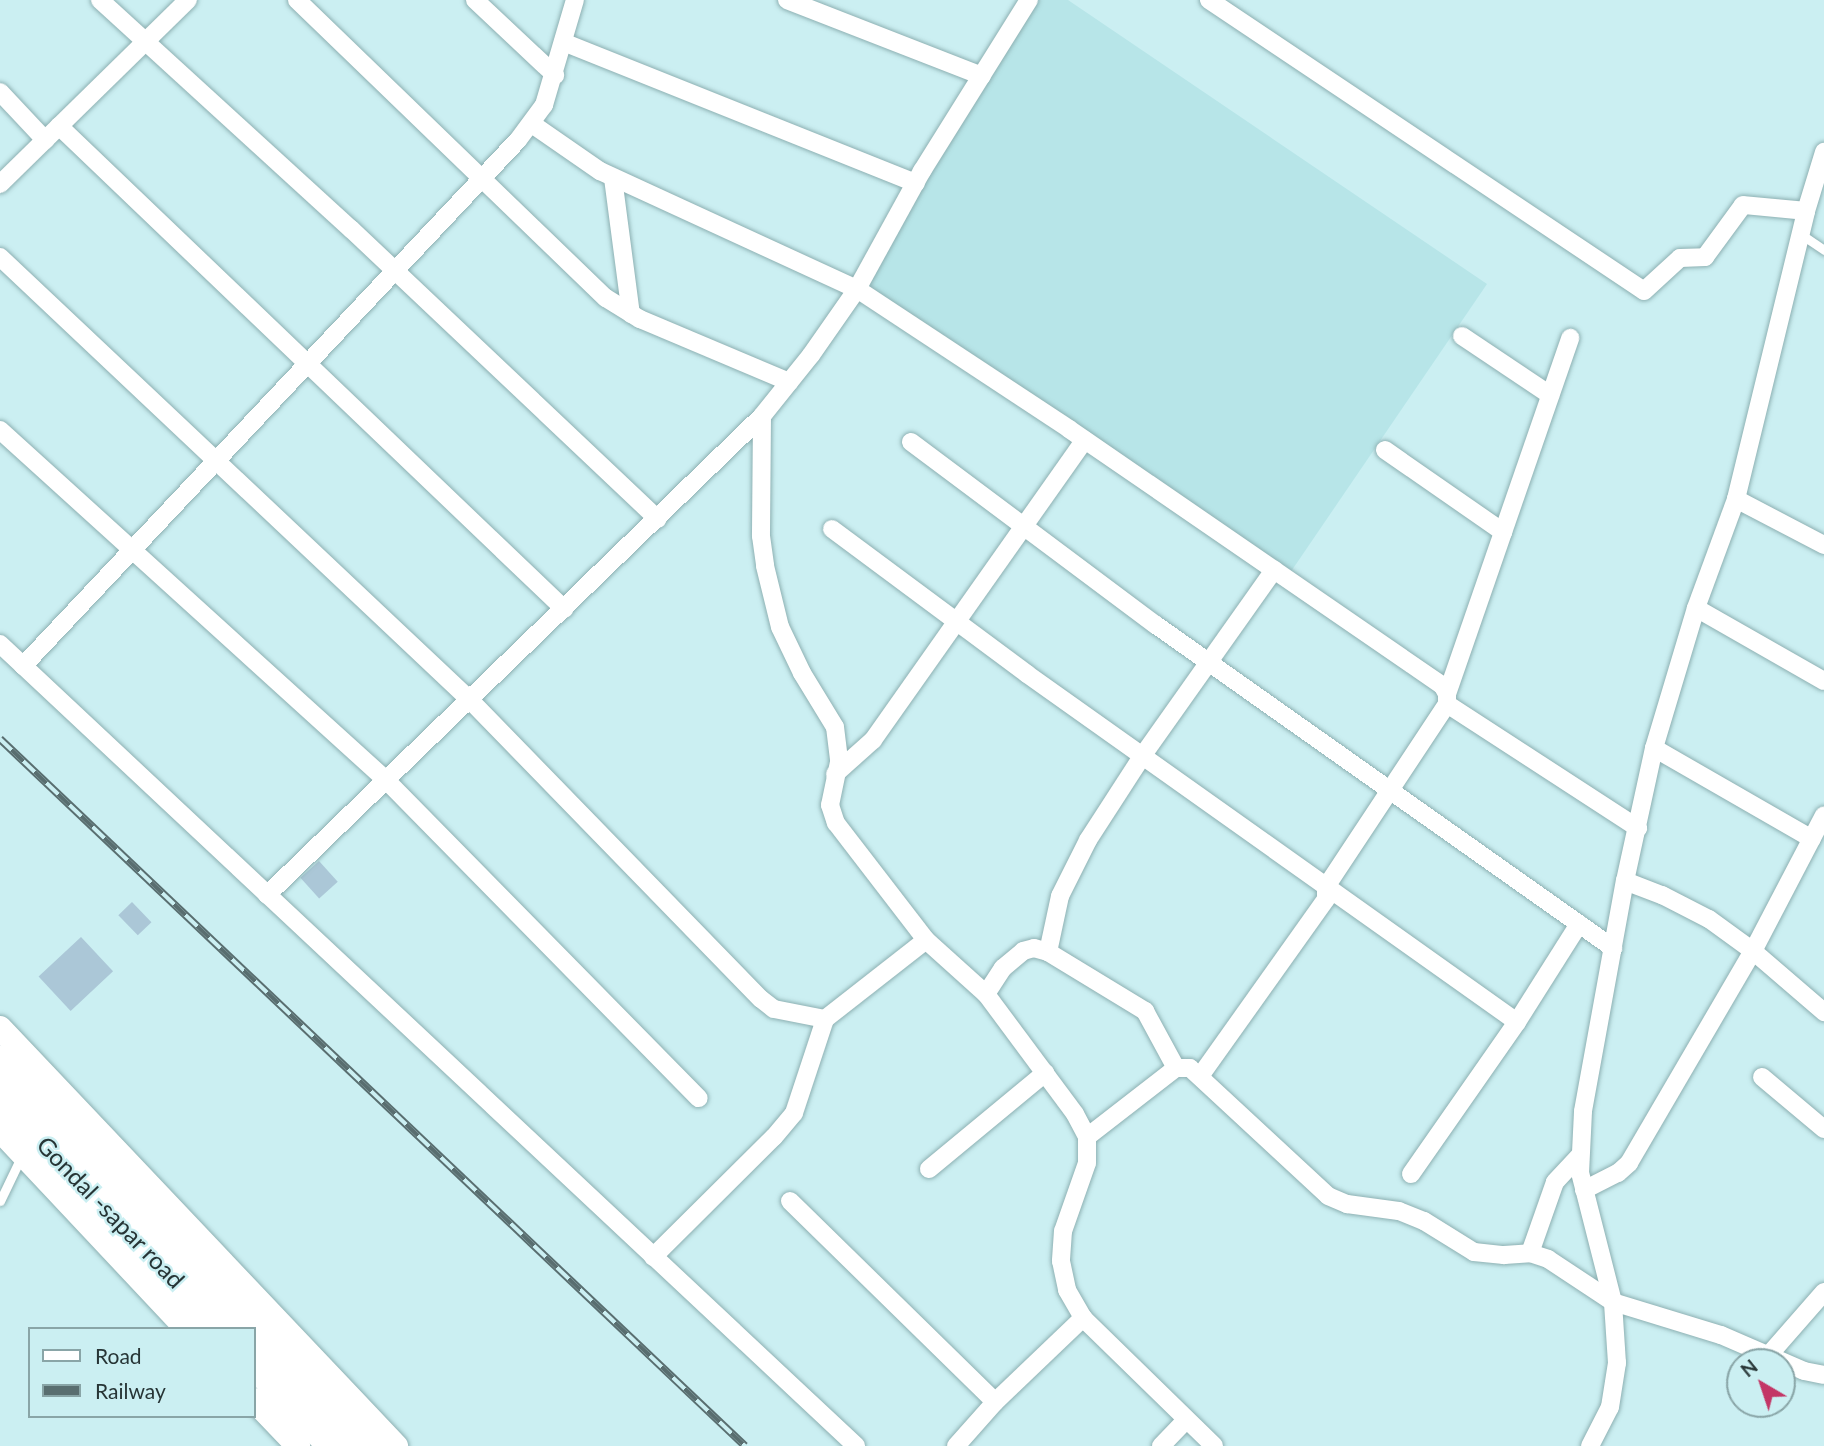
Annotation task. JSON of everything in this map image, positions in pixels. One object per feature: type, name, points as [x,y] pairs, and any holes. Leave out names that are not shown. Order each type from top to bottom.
[{"type":"highway","points":[[0,1062],[253,1327]]},
{"type":"highway","name":"Gondal -sapar road","points":[[0,1096],[220,1327]]},
{"type":"highway","points":[[256,1331],[366,1446]]},
{"type":"highway","points":[[256,1364],[334,1446]]},
{"type":"street","points":[[100,0],[658,519]]},
{"type":"street","points":[[0,184],[188,0]]},
{"type":"street","points":[[297,0],[606,298],[631,314],[789,382]]},
{"type":"street","points":[[475,0],[555,75]]},
{"type":"street","points":[[23,666],[396,273],[532,124],[544,105],[555,75],[575,0]]},
{"type":"street","points":[[787,0],[982,76]]},
{"type":"street","points":[[267,895],[762,416],[857,289],[916,183],[1030,0]]},
{"type":"street","points":[[1209,0],[1644,291],[1680,258],[1705,257],[1743,205],[1806,211]]},
{"type":"street","points":[[563,42],[916,183]]},
{"type":"street","points":[[0,92],[45,140]]},
{"type":"street","points":[[532,124],[612,178],[857,289],[1085,440],[1434,679],[1447,699],[1638,828]]},
{"type":"street","points":[[59,126],[564,609]]},
{"type":"street","points":[[1590,1446],[1610,1407],[1616,1386],[1614,1302],[1584,1190],[1579,1156],[1583,1111],[1625,881],[1654,748],[1696,608],[1736,499],[1806,211],[1824,152]]},
{"type":"street","points":[[612,178],[631,314]]},
{"type":"street","points":[[0,257],[470,700],[761,999],[774,1009],[825,1019]]},
{"type":"street","points":[[1462,336],[1550,395]]},
{"type":"street","points":[[1201,1075],[1326,899],[1326,887],[1391,793],[1447,699],[1570,338]]},
{"type":"street","points":[[762,416],[761,536],[765,566],[780,627],[802,673],[835,727],[839,744],[830,805],[835,823],[926,940],[986,994],[1045,1073],[1087,1137],[1087,1163],[1063,1231],[1060,1261],[1068,1290],[1083,1318],[1213,1446]]},
{"type":"street","points":[[0,430],[386,780],[699,1098]]},
{"type":"street","points":[[835,774],[873,740],[1085,440]]},
{"type":"street","points":[[911,442],[1209,663],[1613,948]]},
{"type":"street","points":[[1385,450],[1503,532]]},
{"type":"street","points":[[1736,499],[1824,545]]},
{"type":"street","points":[[832,529],[956,622],[1517,1022]]},
{"type":"street","points":[[1048,952],[1060,896],[1072,869],[1143,755],[1273,570]]},
{"type":"street","points":[[1696,608],[1824,681]]},
{"type":"street","points":[[0,644],[856,1446]]},
{"type":"street","points":[[1654,748],[1812,839]]},
{"type":"street","points":[[1584,1190],[1618,1173],[1629,1163],[1753,951],[1824,815]]},
{"type":"street","points":[[1625,881],[1683,905],[1753,951],[1824,1012]]},
{"type":"street","points":[[1410,1174],[1517,1022],[1579,924]]},
{"type":"street","points":[[653,1257],[774,1137],[794,1113],[825,1019],[926,940]]},
{"type":"street","points":[[986,994],[1013,958],[1034,948],[1048,952],[1144,1011],[1176,1068]]},
{"type":"street","points":[[0,1028],[396,1446]]},
{"type":"street","points":[[1087,1137],[1176,1068],[1190,1068],[1201,1075],[1328,1196],[1347,1205],[1399,1211],[1424,1221],[1474,1251],[1504,1255],[1530,1253],[1548,1259],[1614,1302],[1721,1335],[1750,1348]]},
{"type":"street","points":[[929,1169],[1045,1073]]},
{"type":"street","points":[[1762,1077],[1824,1129]]},
{"type":"street","points":[[0,1130],[185,1327]]},
{"type":"street","points":[[1530,1253],[1555,1182],[1579,1156]]},
{"type":"street","points":[[790,1201],[995,1402]]},
{"type":"street","points":[[1775,1348],[1824,1292]]},
{"type":"street","points":[[956,1446],[995,1402],[1083,1318]]},
{"type":"street","points":[[1796,1366],[1822,1375]]},
{"type":"street","points":[[256,1402],[298,1446]]},
{"type":"street","points":[[1161,1446],[1186,1420]]},
{"type":"lane","points":[[1802,235],[1824,250]]},
{"type":"lane","points":[[0,1201],[23,1154]]},
{"type":"shaded area","points":[[1033,0],[1068,0],[1487,284],[1290,573],[854,277]]},
{"type":"building","points":[[319,861],[338,882],[319,899],[300,878]]},
{"type":"building","points":[[132,902],[151,922],[138,935],[118,915]]},
{"type":"building","points":[[81,937],[113,971],[71,1011],[39,977]]},
{"type":"railway","points":[[0,739],[745,1446]]}]
